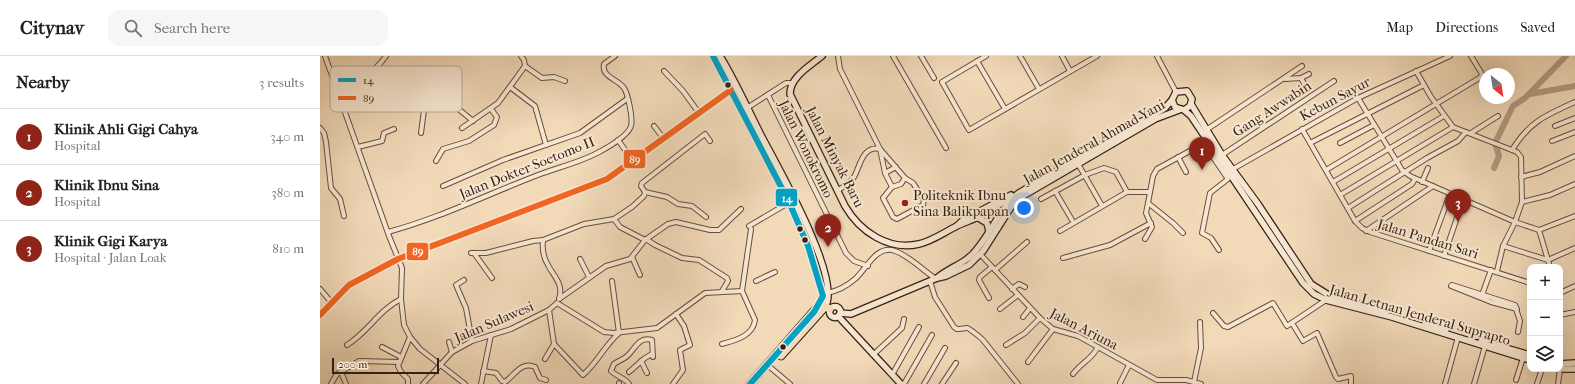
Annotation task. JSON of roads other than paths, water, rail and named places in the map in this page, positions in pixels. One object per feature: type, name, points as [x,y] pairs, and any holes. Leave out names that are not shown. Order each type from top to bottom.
[{"type":"highway","points":[[756,384],[826,309]]},
{"type":"highway","points":[[750,384],[826,309]]},
{"type":"main road","points":[[713,56],[789,202],[826,293],[839,313],[873,355],[900,383]]},
{"type":"main road","points":[[720,56],[795,199],[814,243],[828,301],[826,309]]},
{"type":"main road","points":[[790,90],[798,76],[822,56]]},
{"type":"main road","points":[[790,90],[798,76]]},
{"type":"main road","name":"Jalan Minyak Baru","points":[[790,90],[792,101],[849,213],[860,226],[875,236],[894,244],[905,246],[919,244],[935,238],[1019,195]]},
{"type":"main road","points":[[1183,90],[1189,93],[1192,98],[1191,104],[1182,110],[1175,107],[1172,100],[1176,92],[1183,90]]},
{"type":"main road","name":"Jalan Jenderal Ahmad Yani","points":[[1078,164],[1165,108],[1172,100]]},
{"type":"main road","name":"Jalan Letnan Jenderal Suprapto","points":[[1191,104],[1220,154],[1292,262],[1311,284],[1324,293],[1527,359]]},
{"type":"main road","name":"Jalan Letnan Jenderal Suprapto","points":[[1182,110],[1191,116],[1208,141],[1233,169],[1310,291],[1326,300],[1527,354]]},
{"type":"main road","name":"Jalan Jenderal Ahmad Yani","points":[[934,279],[946,276],[963,268],[980,254],[1019,195],[1065,168],[1078,164],[1155,120],[1182,110]]},
{"type":"main road","points":[[956,226],[963,220],[995,202],[1019,195]]},
{"type":"main road","name":"Jalan Jenderal Ahmad Yani","points":[[839,313],[851,314],[934,279],[965,261],[977,250],[1012,199]]},
{"type":"main road","points":[[977,217],[986,223],[989,231]]},
{"type":"main road","points":[[826,309],[836,306],[839,313]]},
{"type":"main road","points":[[826,309],[833,317],[839,313]]},
{"type":"main road","points":[[1563,364],[1575,363]]},
{"type":"main road","points":[[1563,369],[1575,369]]},
{"type":"street","points":[[325,56],[330,70]]},
{"type":"street","points":[[377,66],[386,56]]},
{"type":"street","points":[[462,128],[498,103],[525,66],[524,60],[521,56]]},
{"type":"street","name":"Jalan Dokter Soetomo II","points":[[388,232],[425,221],[538,175],[597,154],[618,140],[629,130],[632,123],[626,90],[604,71],[604,64],[615,56]]},
{"type":"street","points":[[838,56],[840,69],[880,149],[885,173],[892,187]]},
{"type":"street","points":[[893,56],[946,148]]},
{"type":"street","points":[[921,56],[934,78]]},
{"type":"street","points":[[986,56],[942,82],[968,130],[1097,56]]},
{"type":"street","points":[[1020,56],[1039,89]]},
{"type":"street","points":[[1062,56],[1070,71]]},
{"type":"street","points":[[1157,56],[1176,92]]},
{"type":"street","name":"Kebun Sayur","points":[[1233,169],[1358,98],[1416,70],[1450,56]]},
{"type":"street","points":[[1326,170],[1481,77],[1482,74],[1471,56]]},
{"type":"street","points":[[977,61],[1005,109]]},
{"type":"street","points":[[525,66],[542,78],[554,77],[565,81]]},
{"type":"street","points":[[1206,130],[1302,66]]},
{"type":"street","points":[[1416,70],[1431,97],[1453,127],[1512,150],[1521,156],[1522,202],[1515,222],[1503,246],[1497,271]]},
{"type":"street","points":[[664,72],[685,94],[699,113]]},
{"type":"street","points":[[1283,79],[1301,78],[1308,74]]},
{"type":"street","points":[[1301,78],[1306,87]]},
{"type":"street","name":"Gang Awwabin","points":[[1220,154],[1334,81]]},
{"type":"street","points":[[747,108],[786,83],[793,83]]},
{"type":"street","points":[[1310,143],[1424,85]]},
{"type":"street","points":[[510,87],[535,106],[546,145]]},
{"type":"street","points":[[320,315],[349,285],[398,260],[607,179],[731,90]]},
{"type":"street","name":"Jalan Wonokromo","points":[[768,95],[846,253],[854,261],[868,266]]},
{"type":"street","points":[[1358,98],[1404,172],[1415,179],[1515,222],[1539,230],[1575,216]]},
{"type":"street","points":[[443,186],[580,133],[627,99]]},
{"type":"street","points":[[1512,150],[1522,135],[1536,121],[1575,102]]},
{"type":"street","points":[[436,161],[443,149],[469,141],[494,125],[497,117],[491,109]]},
{"type":"street","points":[[345,112],[402,268],[401,298],[403,319],[410,337],[426,354],[465,384]]},
{"type":"street","points":[[421,133],[424,112]]},
{"type":"street","points":[[461,112],[472,121]]},
{"type":"street","points":[[1333,182],[1444,116]]},
{"type":"street","points":[[1348,208],[1404,172],[1498,116]]},
{"type":"street","points":[[1555,126],[1575,118]]},
{"type":"street","points":[[1340,143],[1374,125]]},
{"type":"street","points":[[654,126],[664,139]]},
{"type":"street","points":[[1340,195],[1453,127]]},
{"type":"street","points":[[320,128],[326,142],[331,188],[340,199],[344,216]]},
{"type":"street","points":[[358,147],[382,141],[384,133],[394,129]]},
{"type":"street","name":"Jalan Pandan Sari","points":[[1302,129],[1355,221],[1366,231],[1497,271],[1527,282]]},
{"type":"street","points":[[1552,141],[1575,132]]},
{"type":"street","points":[[706,217],[692,206],[678,204],[667,197],[645,192],[641,186],[642,183],[698,138],[705,134],[710,141]]},
{"type":"street","points":[[618,140],[633,161]]},
{"type":"street","points":[[1146,239],[1152,228],[1146,213],[1149,193],[1156,171],[1208,141]]},
{"type":"street","points":[[837,191],[853,178],[865,154],[875,148],[880,149],[905,178],[914,183],[924,200],[923,205],[897,219],[894,218],[883,198],[892,187],[901,184],[905,178]]},
{"type":"street","points":[[1219,250],[1211,238],[1202,233],[1209,195],[1212,190],[1228,180],[1213,157],[1220,154]]},
{"type":"street","points":[[1521,176],[1540,172],[1575,156]]},
{"type":"street","points":[[1178,157],[1186,172]]},
{"type":"street","points":[[1078,164],[1101,204]]},
{"type":"street","points":[[885,173],[896,167]]},
{"type":"street","points":[[1422,182],[1428,168]]},
{"type":"street","points":[[1041,199],[1085,175],[1101,169],[1116,172],[1126,190]]},
{"type":"street","points":[[1355,221],[1412,184],[1415,179]]},
{"type":"street","points":[[1522,202],[1550,195],[1575,184]]},
{"type":"street","points":[[1366,231],[1433,186]]},
{"type":"street","points":[[492,278],[472,253],[486,253],[533,241],[543,240],[584,224],[614,219],[632,208],[644,196],[645,192]]},
{"type":"street","points":[[1055,192],[1072,220]]},
{"type":"street","points":[[1060,230],[1127,192],[1149,193]]},
{"type":"street","points":[[1430,251],[1450,194]]},
{"type":"street","points":[[722,344],[742,338],[754,326],[755,320],[742,291],[750,227],[795,199]]},
{"type":"street","points":[[1444,256],[1463,200]]},
{"type":"street","points":[[1148,203],[1183,233]]},
{"type":"street","points":[[640,275],[632,257],[646,240],[664,226],[673,222],[710,230],[721,230],[741,209]]},
{"type":"street","points":[[614,219],[620,227],[682,258],[699,260],[727,278],[728,281],[722,291]]},
{"type":"street","points":[[1063,258],[1110,245],[1150,223]]},
{"type":"street","points":[[1539,230],[1549,264]]},
{"type":"street","points":[[543,240],[542,248],[546,260],[560,283],[561,290],[558,301],[604,332],[619,332],[660,326],[703,294],[722,291],[742,291]]},
{"type":"street","points":[[989,298],[978,280],[980,277],[991,266],[1027,242]]},
{"type":"street","points":[[1503,246],[1548,260],[1575,248]]},
{"type":"street","points":[[826,293],[836,291],[850,282],[868,266],[877,254],[884,250],[895,251],[934,279],[936,298],[954,327],[957,329],[968,327],[983,340],[1018,384]]},
{"type":"street","name":"Jalan Arjuna","points":[[980,254],[1030,308],[1053,328],[1074,335],[1155,380],[1167,382],[1194,382],[1201,384]]},
{"type":"street","name":"Jalan Sulawesi","points":[[424,384],[452,352],[472,342],[511,330],[549,310],[558,301],[608,264],[632,257]]},
{"type":"street","points":[[580,259],[589,277]]},
{"type":"street","points":[[1482,296],[1491,270]]},
{"type":"street","points":[[756,281],[774,272]]},
{"type":"street","points":[[464,280],[456,285],[466,308],[472,342]]},
{"type":"street","points":[[612,281],[619,332]]},
{"type":"street","points":[[1012,289],[1020,284],[1025,287]]},
{"type":"street","points":[[1482,296],[1451,286],[1516,309],[1520,321],[1518,332]]},
{"type":"street","points":[[1563,292],[1575,286]]},
{"type":"street","points":[[320,289],[332,302]]},
{"type":"street","points":[[1000,309],[1018,295]]},
{"type":"street","points":[[347,345],[358,338],[384,309],[401,298]]},
{"type":"street","points":[[1213,313],[1224,326],[1228,327],[1273,302],[1287,326],[1326,300]]},
{"type":"street","points":[[1023,317],[1030,308]]},
{"type":"street","points":[[549,310],[554,344],[583,375],[590,369],[607,344],[619,332]]},
{"type":"street","points":[[1563,314],[1575,312]]},
{"type":"street","points":[[674,384],[682,370],[680,350],[690,345],[684,326],[676,314]]},
{"type":"street","points":[[1006,345],[1024,333],[1040,318]]},
{"type":"street","points":[[873,355],[902,328],[904,319]]},
{"type":"street","points":[[1194,382],[1200,348],[1200,322]]},
{"type":"street","points":[[1292,323],[1303,340],[1317,333],[1336,378],[1338,379],[1351,376],[1351,384]]},
{"type":"street","points":[[892,375],[920,327]]},
{"type":"street","points":[[629,372],[641,361],[652,356],[652,328]]},
{"type":"street","points":[[1028,362],[1053,328]]},
{"type":"street","points":[[481,384],[491,335]]},
{"type":"street","points":[[900,383],[932,335]]},
{"type":"street","points":[[408,384],[408,379],[401,372],[399,362],[410,337]]},
{"type":"street","points":[[1445,384],[1458,337]]},
{"type":"street","points":[[629,384],[625,378],[614,374],[611,367],[626,357],[638,342],[648,339],[652,340]]},
{"type":"street","points":[[449,342],[452,352]]},
{"type":"street","points":[[545,359],[554,344]]},
{"type":"street","points":[[1474,384],[1485,346]]},
{"type":"street","points":[[382,347],[401,357]]},
{"type":"street","points":[[924,384],[945,348]]},
{"type":"street","points":[[1073,374],[1079,366],[1092,357],[1098,348]]},
{"type":"street","points":[[1516,380],[1523,358]]},
{"type":"street","points":[[331,384],[337,374],[359,361],[399,362]]},
{"type":"street","points":[[641,361],[647,373]]},
{"type":"street","points":[[942,384],[956,363]]},
{"type":"street","points":[[483,371],[496,374],[504,382],[519,368],[528,365],[534,367],[540,378],[546,380]]},
{"type":"street","points":[[1120,383],[1129,365]]},
{"type":"street","points":[[771,368],[790,384]]},
{"type":"street","points":[[341,372],[346,384]]},
{"type":"street","points":[[1537,384],[1541,372]]},
{"type":"street","points":[[1558,384],[1559,372]]},
{"type":"waterway","points":[[1494,168],[1499,156],[1495,143],[1513,106],[1525,98],[1566,56]]},
{"type":"waterway","points":[[1530,94],[1575,86]]},
{"type":"place","name":"Klinik Ahli Gigi Cahya","points":[[1202,170]]},
{"type":"place","name":"Politeknik Ibnu Sina Balikpapan","points":[[905,203]]},
{"type":"place","name":"Klinik Gigi Karya","points":[[1458,222]]},
{"type":"place","name":"Klinik Ibnu Sina","points":[[828,247]]}]
